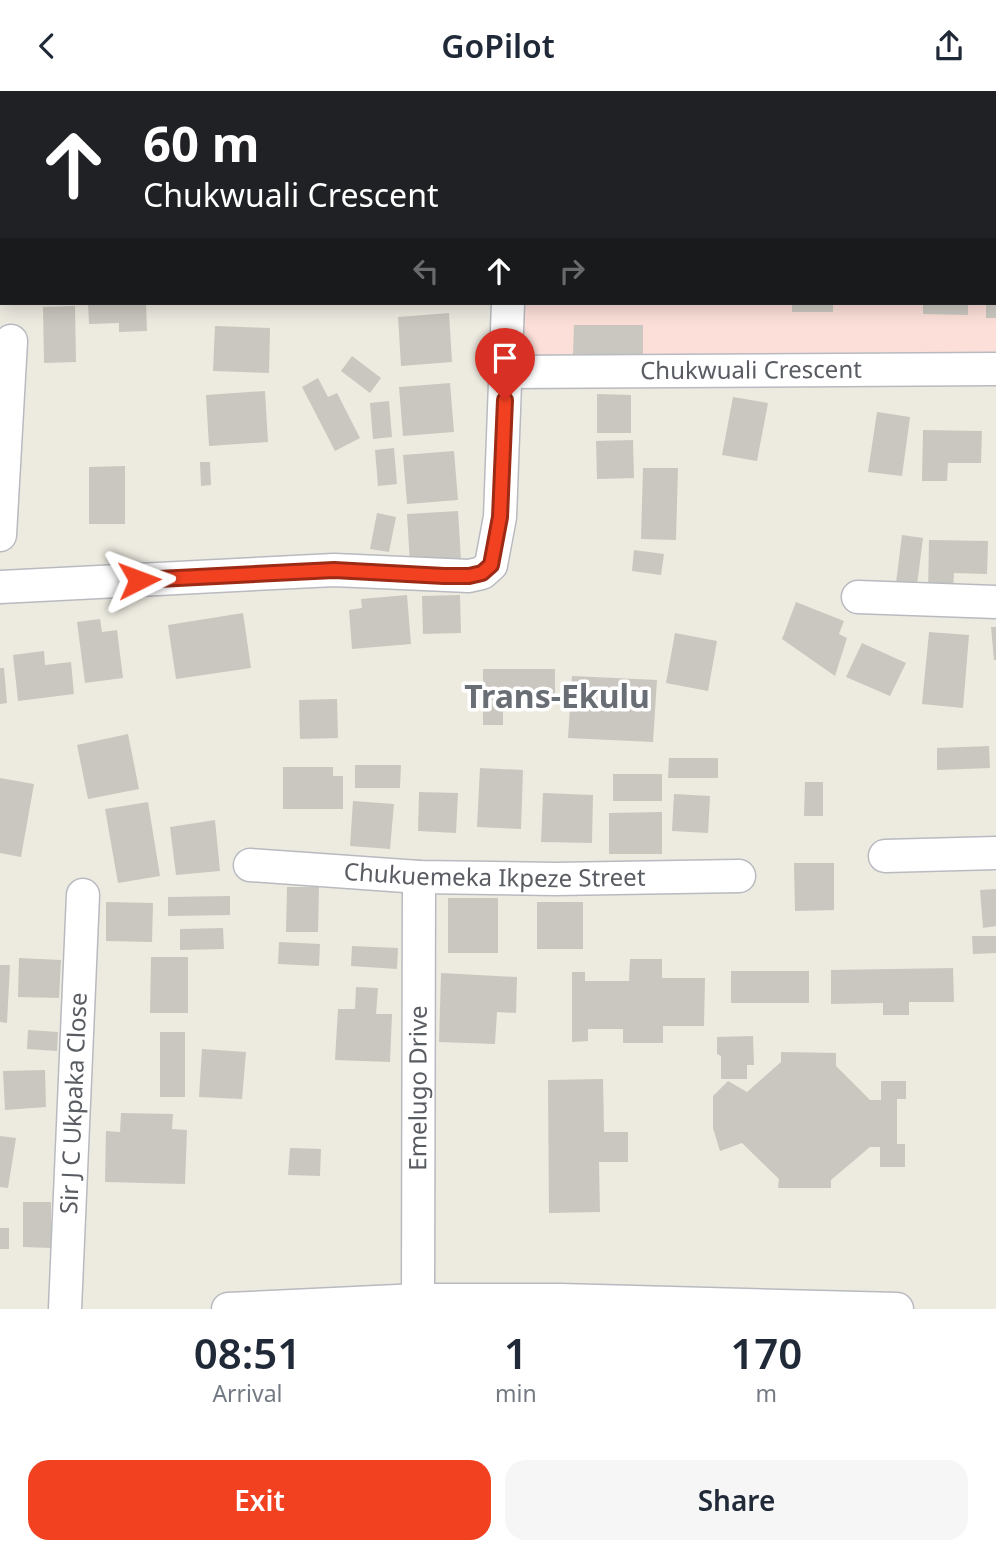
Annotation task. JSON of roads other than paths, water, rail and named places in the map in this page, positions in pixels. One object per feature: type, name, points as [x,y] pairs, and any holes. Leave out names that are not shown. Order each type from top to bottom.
[{"type":"street","points":[[0,587],[334,570],[469,576],[482,573],[491,565],[500,517],[508,305]]},
{"type":"street","points":[[0,535],[11,341]]},
{"type":"street","name":"Chukwuali Crescent","points":[[506,372],[996,369]]},
{"type":"street","points":[[858,597],[996,602]]},
{"type":"street","points":[[885,856],[996,853]]},
{"type":"street","name":"Chukuemeka Ikpeze Street","points":[[250,865],[419,877],[555,879],[739,876]]},
{"type":"street","name":"Emelugo Drive","points":[[418,1300],[419,877]]},
{"type":"street","name":"Sir J C Ukpaka Close","points":[[65,1309],[83,895]]},
{"type":"street","points":[[228,1309],[418,1300],[897,1309]]},
{"type":"district","name":"Trans-Ekulu","points":[[557,697]]}]
